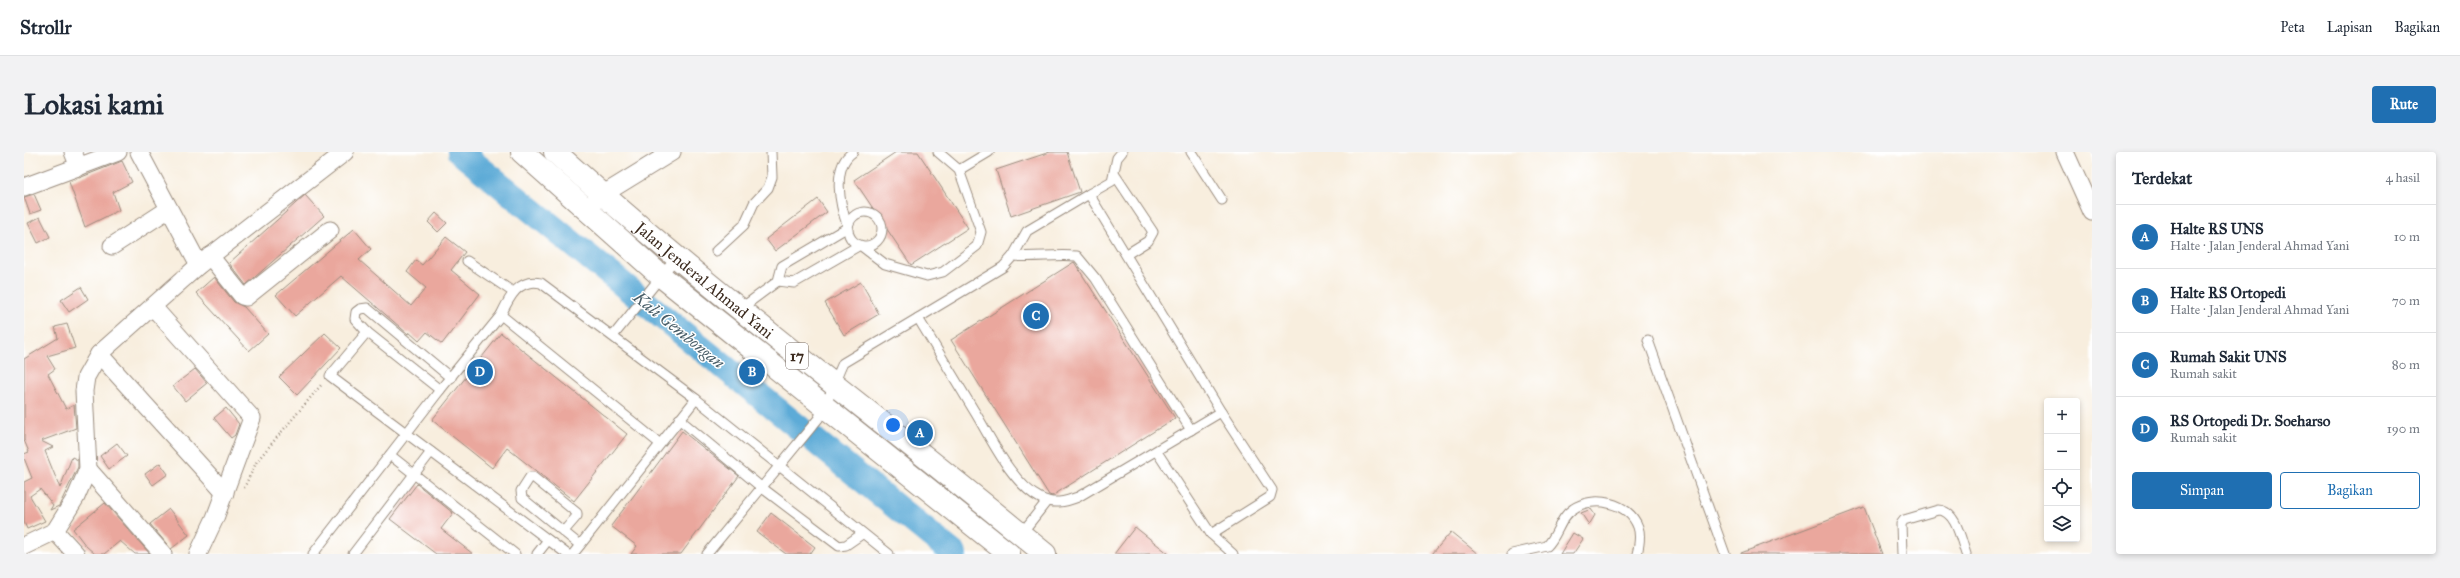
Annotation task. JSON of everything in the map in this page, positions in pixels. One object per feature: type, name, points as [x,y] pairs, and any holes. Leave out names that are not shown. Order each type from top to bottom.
[{"type":"highway","name":"Jalan Jenderal Ahmad Yani","points":[[522,152],[661,276],[825,404],[1009,554]]},
{"type":"highway","name":"Jalan Jenderal Ahmad Yani","points":[[555,152],[602,195],[676,258],[740,308],[825,404],[933,462],[1045,554]]},
{"type":"highway","points":[[919,481],[933,462]]},
{"type":"street","points":[[24,187],[76,159],[118,152]]},
{"type":"street","points":[[139,152],[169,209],[204,260],[242,296],[246,298],[330,230]]},
{"type":"street","points":[[27,554],[24,547],[55,531],[76,497],[88,468],[84,391],[86,377],[99,354],[204,260],[345,152]]},
{"type":"street","points":[[586,210],[602,195],[672,152]]},
{"type":"street","points":[[2065,152],[2092,212]]},
{"type":"street","points":[[112,246],[169,209]]},
{"type":"street","points":[[153,307],[252,418],[225,493],[198,554]]},
{"type":"street","points":[[99,354],[225,493]]},
{"type":"street","points":[[88,468],[163,554]]},
{"type":"street","points":[[55,531],[76,554]]},
{"type":"lane","points":[[716,251],[744,225],[754,203],[768,188],[772,177],[771,152]]},
{"type":"lane","points":[[853,152],[844,162],[841,170],[840,202],[853,241],[878,260],[918,275],[932,276],[953,265],[977,246],[981,232],[959,170],[938,152]]},
{"type":"lane","points":[[959,170],[989,152]]},
{"type":"lane","points":[[707,554],[778,467],[825,404],[843,363],[849,358],[1003,267],[1013,256],[1027,231],[1110,183],[1115,174],[1117,158],[1122,152]]},
{"type":"lane","points":[[1191,152],[1222,200]]},
{"type":"lane","points":[[1115,174],[1153,232],[1148,241],[1127,254]]},
{"type":"lane","points":[[1089,194],[1127,254],[1221,412],[1272,493],[1270,497],[1210,534]]},
{"type":"lane","points":[[740,308],[778,281],[782,266],[848,227],[851,219],[863,212],[871,212],[881,223],[880,238],[867,246],[860,245],[794,283],[778,281]]},
{"type":"lane","points":[[1013,256],[1031,258],[1061,254],[1077,256],[1096,279],[1191,430]]},
{"type":"lane","points":[[616,333],[676,258]]},
{"type":"lane","points":[[468,261],[513,292]]},
{"type":"lane","points":[[313,554],[500,315],[513,292],[519,286],[529,282],[541,283],[616,333],[778,467],[889,554]]},
{"type":"lane","points":[[440,390],[367,332],[355,316],[358,310],[364,308],[451,378]]},
{"type":"lane","points":[[500,315],[659,443]]},
{"type":"lane","points":[[918,318],[1005,460],[1021,482],[1032,492],[1047,501],[1058,503],[1078,497],[1157,452],[1221,412]]},
{"type":"lane","points":[[367,332],[330,376],[567,554]]},
{"type":"lane","points":[[1648,340],[1725,554]]},
{"type":"lane","points":[[573,554],[659,443],[696,399]]},
{"type":"lane","points":[[679,419],[761,487],[838,546],[844,546],[862,534]]},
{"type":"lane","points":[[353,554],[431,452]]},
{"type":"lane","points":[[1157,452],[1210,534],[1233,554]]},
{"type":"lane","points":[[390,455],[515,554]]},
{"type":"lane","points":[[564,531],[577,516],[577,513],[533,477],[530,478],[521,491],[522,498],[580,545]]},
{"type":"lane","points":[[1021,534],[1047,501]]},
{"type":"lane","points":[[1512,554],[1547,546],[1571,509],[1595,501],[1607,502],[1623,510],[1636,522],[1639,532],[1637,554]]},
{"type":"lane","points":[[1902,554],[1901,524],[1904,520],[1938,510],[1943,510],[1950,515],[1966,554]]},
{"type":"lane","points":[[536,554],[548,540]]},
{"type":"path","points":[[244,489],[258,461],[330,376]]},
{"type":"building","points":[[896,152],[918,152],[968,228],[911,265],[854,180]]},
{"type":"building","points":[[1050,152],[1067,152],[1080,192],[1011,216],[996,170]]},
{"type":"building","points":[[122,161],[132,182],[113,192],[119,210],[85,227],[69,182]]},
{"type":"building","points":[[34,194],[41,210],[30,214],[24,197]]},
{"type":"building","points":[[305,195],[324,216],[246,285],[229,263]]},
{"type":"building","points":[[818,199],[827,212],[775,251],[766,239]]},
{"type":"building","points":[[436,213],[447,223],[438,232],[428,222]]},
{"type":"building","points":[[40,217],[50,237],[38,243],[28,223]]},
{"type":"building","points":[[354,229],[371,249],[359,260],[411,306],[426,288],[407,272],[416,260],[422,265],[446,237],[465,252],[451,270],[480,294],[442,344],[427,332],[419,341],[409,332],[408,334],[341,276],[295,316],[276,295]]},
{"type":"building","points":[[1074,262],[1175,418],[1052,496],[1049,495],[951,340]]},
{"type":"building","points":[[214,277],[234,302],[244,307],[268,334],[249,351],[196,293]]},
{"type":"building","points":[[861,282],[879,314],[844,335],[825,303]]},
{"type":"building","points":[[81,287],[88,299],[69,312],[61,300]]},
{"type":"building","points":[[67,324],[75,348],[47,356],[55,369],[48,374],[66,409],[74,405],[76,428],[41,441],[53,447],[45,451],[60,488],[72,457],[78,460],[78,467],[59,506],[50,510],[53,505],[40,489],[30,496],[45,521],[27,529],[24,522],[24,482],[32,478],[24,458],[24,454],[29,452],[24,440],[24,359],[58,338],[55,327]]},
{"type":"building","points":[[325,333],[341,348],[297,395],[279,377]]},
{"type":"building","points":[[501,333],[627,434],[574,501],[507,448],[492,468],[432,420]]},
{"type":"building","points":[[195,369],[207,383],[185,401],[173,386]]},
{"type":"building","points":[[226,408],[239,424],[235,435],[231,438],[214,418]]},
{"type":"building","points":[[682,431],[739,476],[681,554],[631,554],[637,546],[611,526]]},
{"type":"building","points":[[117,443],[127,456],[109,469],[100,456]]},
{"type":"building","points":[[160,463],[168,474],[153,485],[145,474]]},
{"type":"building","points":[[417,484],[453,513],[441,529],[473,554],[436,554],[390,519]]},
{"type":"building","points":[[105,503],[150,554],[135,554],[120,541],[104,554],[95,554],[86,546],[73,529]]},
{"type":"building","points":[[1864,507],[1882,554],[1741,554],[1741,553]]},
{"type":"building","points":[[169,509],[189,535],[171,549],[150,524]]},
{"type":"building","points":[[1591,509],[1595,515],[1589,525],[1581,513]]},
{"type":"building","points":[[771,513],[815,547],[810,554],[786,554],[757,532]]},
{"type":"building","points":[[1135,527],[1169,554],[1114,554]]},
{"type":"building","points":[[1451,532],[1478,554],[1432,554]]},
{"type":"building","points":[[1573,533],[1583,539],[1573,554],[1560,554]]},
{"type":"waterway","name":"Kali Gembongan","points":[[460,152],[954,554]]},
{"type":"place","name":"Rumah Sakit UNS","points":[[1036,316]]},
{"type":"place","name":"RS Ortopedi Dr. Soeharso","points":[[480,372]]},
{"type":"place","name":"Halte RS Ortopedi","points":[[752,372]]},
{"type":"place","name":"Halte RS UNS","points":[[920,433]]}]
